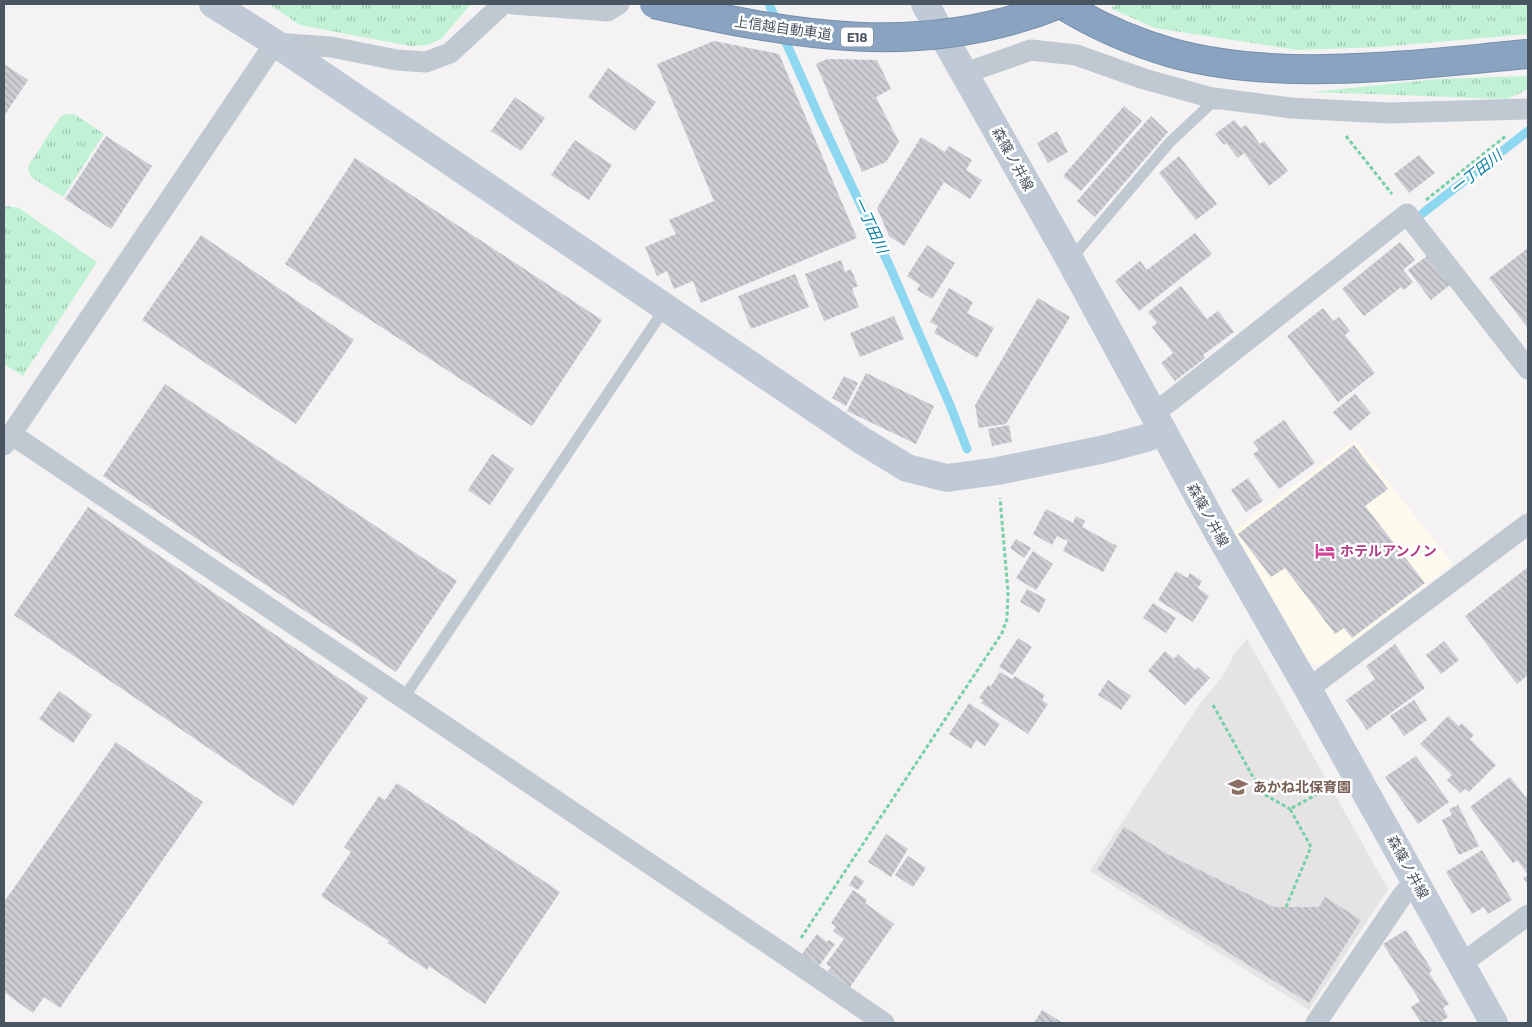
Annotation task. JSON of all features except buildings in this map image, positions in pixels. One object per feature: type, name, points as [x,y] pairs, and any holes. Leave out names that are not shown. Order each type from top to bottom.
[{"type":"highway","name":"上信越自動車道","points":[[654,4],[790,31],[869,38],[909,37],[962,32],[999,25],[1060,4]]},
{"type":"highway","points":[[1060,4],[1123,36],[1172,53],[1219,62],[1274,68],[1398,66],[1528,54]]},
{"type":"main road","points":[[213,4],[275,43],[861,440],[907,468],[947,478],[998,471],[1146,438],[1158,422]]},
{"type":"main road","name":"森篠ノ井線","points":[[925,4],[1070,260],[1224,545],[1308,689],[1494,1023]]},
{"type":"street","points":[[503,4],[450,53],[426,62],[397,60],[331,47],[275,43],[8,440],[403,699],[884,1023]]},
{"type":"street","points":[[513,4],[608,11],[619,4]]},
{"type":"street","points":[[965,73],[1031,50],[1076,55],[1144,79],[1216,100],[1214,98],[1291,108],[1388,113],[1528,109]]},
{"type":"street","points":[[1158,422],[1169,402],[1408,214],[1528,369]]},
{"type":"street","points":[[1308,689],[1528,524]]},
{"type":"street","points":[[1316,1023],[1402,896],[1415,880]]},
{"type":"street","points":[[1461,964],[1528,915]]},
{"type":"lane","points":[[1070,260],[1170,142],[1216,100]]},
{"type":"lane","points":[[403,699],[666,308]]},
{"type":"path","points":[[1326,110],[1408,214],[1513,130]]},
{"type":"path","points":[[788,957],[1002,633],[1007,619],[1008,592],[998,471]]},
{"type":"path","points":[[1213,705],[1262,793],[1290,809],[1311,847],[1286,907]]},
{"type":"path","points":[[1290,809],[1339,783]]},
{"type":"shaded area","name":"ホテルアンノン","points":[[1355,440],[1453,564],[1331,659],[1318,666],[1305,660],[1232,533]]},
{"type":"shaded area","name":"あかね北保育園","points":[[1247,639],[1388,889],[1309,1010],[1090,871],[1201,702],[1223,676],[1235,653]]},
{"type":"green space","points":[[269,4],[471,4],[441,39],[428,45],[410,46],[300,25]]},
{"type":"green space","points":[[1118,4],[1528,4],[1528,34],[1380,47],[1298,50],[1155,28],[1110,8]]},
{"type":"green space","points":[[1528,76],[1528,89],[1508,99],[1312,92],[1439,79]]},
{"type":"green space","points":[[74,114],[104,134],[63,197],[31,177],[28,170],[29,165],[60,117]]},
{"type":"green space","points":[[4,207],[19,208],[97,262],[23,376],[4,364]]},
{"type":"waterway","name":"一丁田川","points":[[769,4],[821,121],[890,267],[967,449]]},
{"type":"waterway","name":"一丁田川","points":[[1423,213],[1528,131]]},
{"type":"place","name":"ホテルアンノン","points":[[1325,551]]},
{"type":"place","name":"あかね北保育園","points":[[1238,787]]}]
